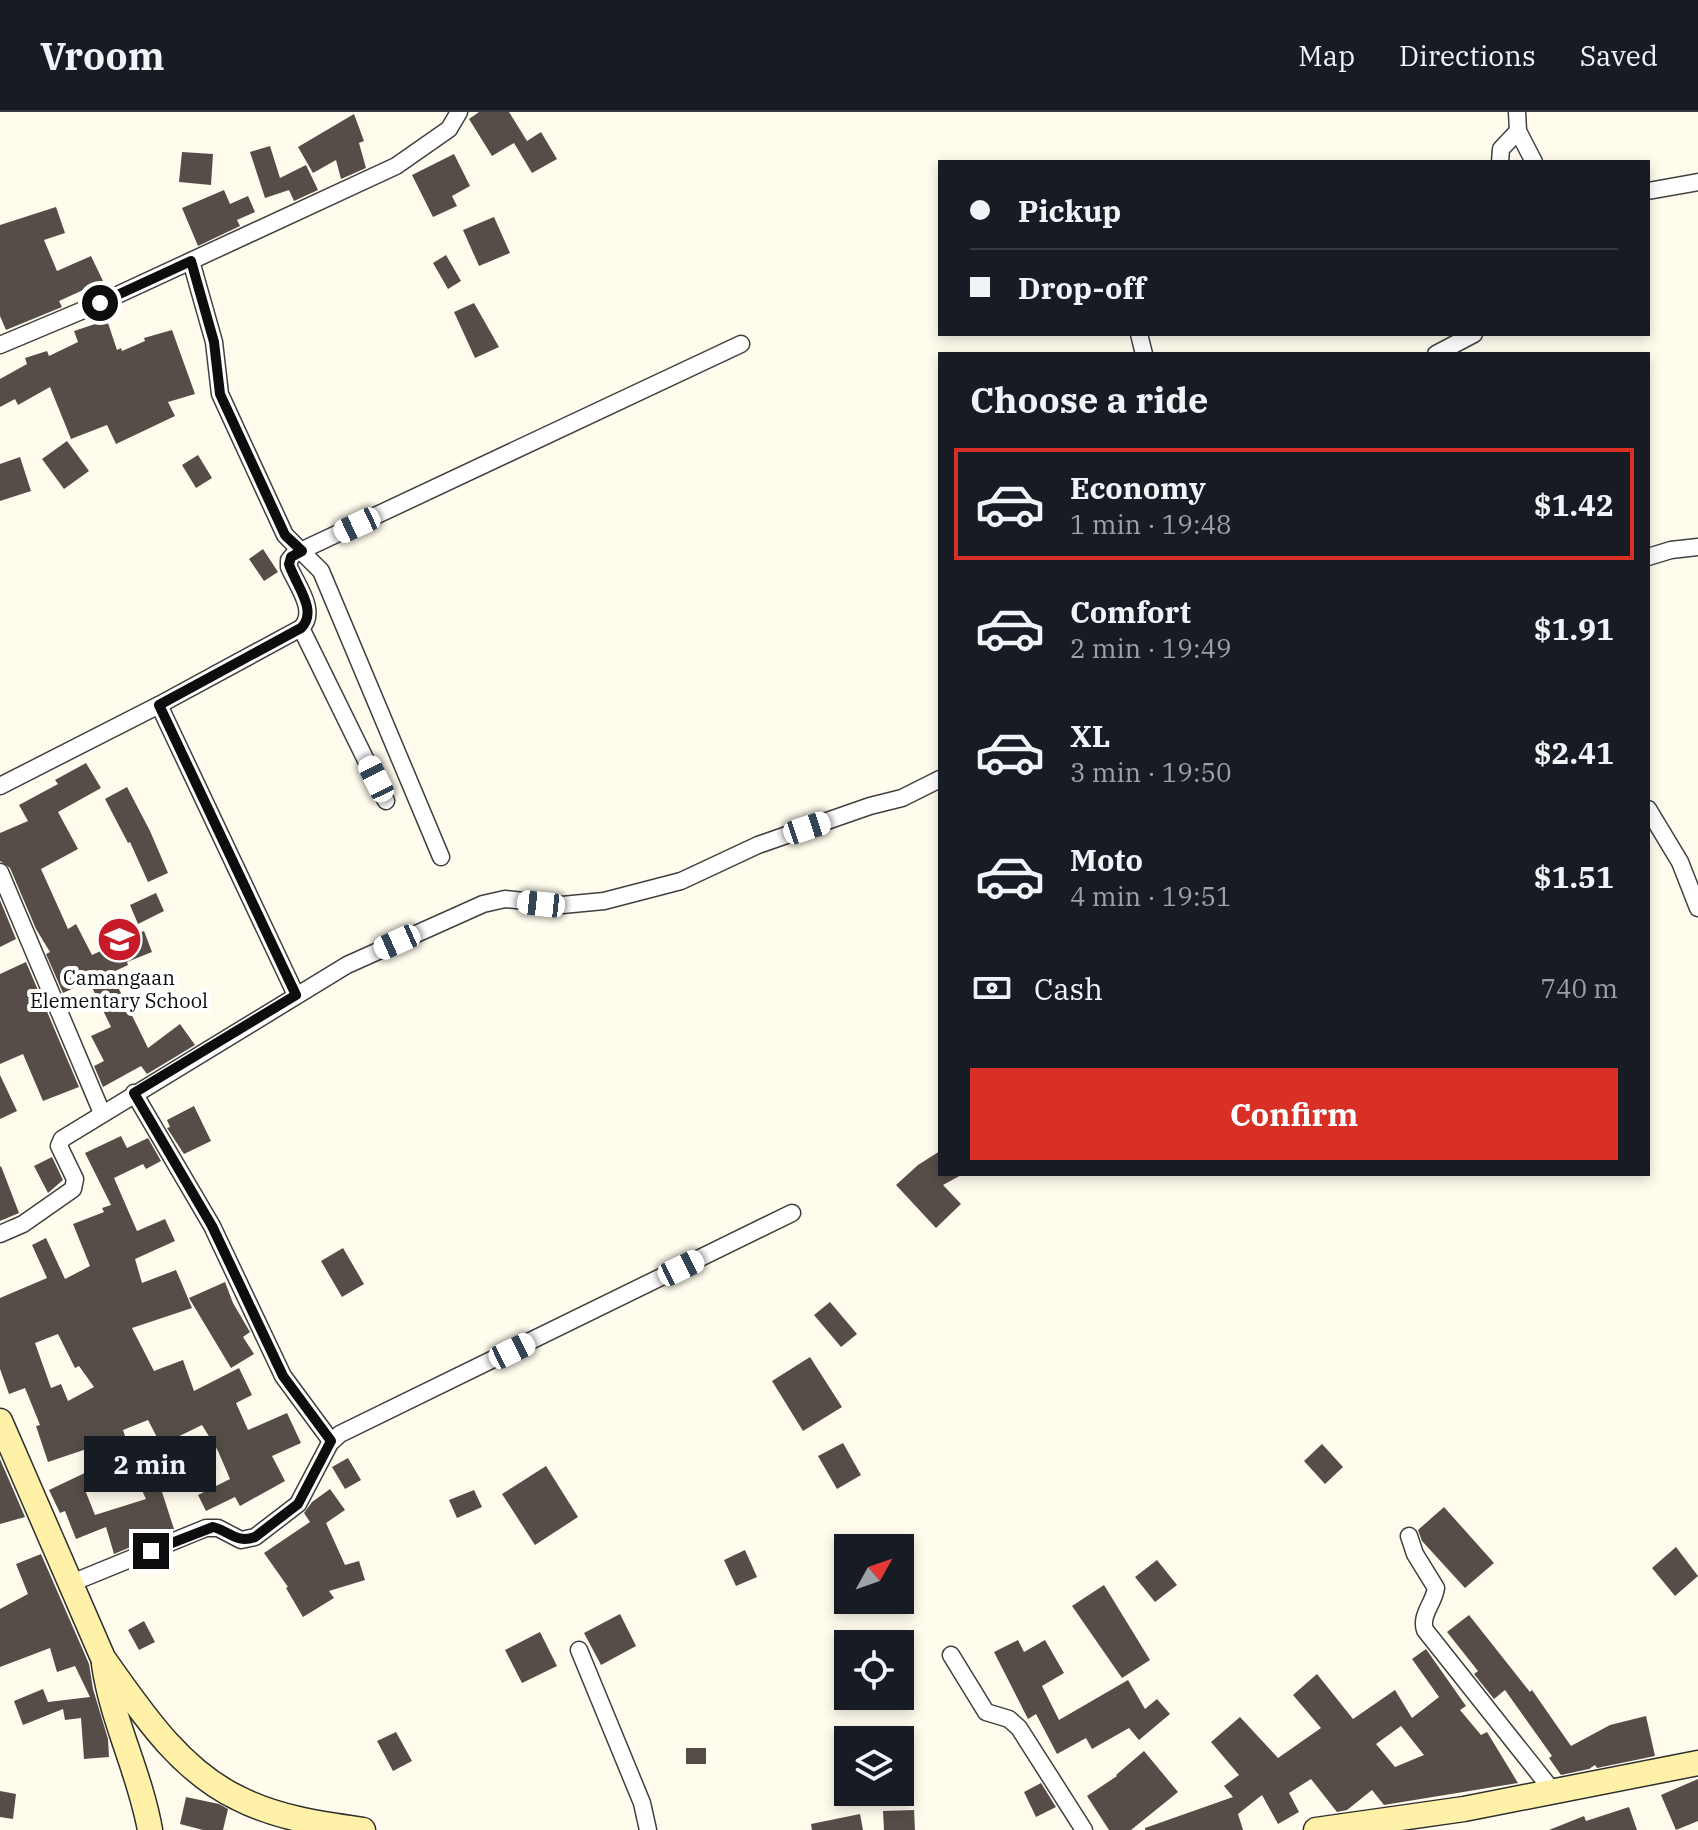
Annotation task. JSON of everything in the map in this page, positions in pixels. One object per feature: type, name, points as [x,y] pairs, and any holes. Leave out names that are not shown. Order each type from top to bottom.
[{"type":"street","points":[[0,345],[396,166],[449,129],[459,112]]},
{"type":"street","points":[[1517,112],[1518,131],[1533,160]]},
{"type":"street","points":[[1500,160],[1501,149],[1518,131]]},
{"type":"street","points":[[1650,191],[1698,182]]},
{"type":"street","points":[[191,261],[214,342],[220,394],[285,535],[321,571],[441,857]]},
{"type":"street","points":[[1440,352],[1470,336]]},
{"type":"street","points":[[0,786],[301,628],[308,620],[309,612],[289,561],[294,554],[741,344]]},
{"type":"street","points":[[1650,556],[1698,547]]},
{"type":"street","points":[[301,628],[386,801]]},
{"type":"street","points":[[159,705],[296,995]]},
{"type":"street","points":[[0,1234],[23,1224],[73,1189],[75,1179],[59,1143],[66,1136],[347,965],[483,904],[505,899],[562,905],[604,901],[681,881],[758,845],[902,798],[938,780]]},
{"type":"street","points":[[1650,812],[1680,862],[1698,908]]},
{"type":"street","points":[[0,872],[102,1113]]},
{"type":"street","points":[[134,1093],[212,1226],[283,1376],[331,1441]]},
{"type":"street","points":[[69,1584],[206,1528],[218,1528],[241,1540],[255,1537],[298,1504],[331,1441],[792,1213]]},
{"type":"street","points":[[2,1433],[103,1658],[182,1758],[212,1783],[239,1799],[308,1822],[363,1830]]},
{"type":"street","points":[[1409,1536],[1415,1554],[1436,1588],[1435,1597],[1424,1618],[1425,1630],[1552,1790]]},
{"type":"street","points":[[579,1650],[642,1803],[648,1830]]},
{"type":"street","points":[[951,1655],[982,1708],[990,1714],[1009,1719],[1019,1728],[1084,1830]]},
{"type":"street","points":[[103,1658],[111,1704],[137,1775],[150,1830]]},
{"type":"street","points":[[1316,1830],[1464,1809],[1698,1763]]},
{"type":"building","points":[[479,112],[509,112],[527,141],[541,132],[557,159],[532,173],[514,143],[492,156],[469,119]]},
{"type":"building","points":[[354,114],[364,141],[359,143],[366,168],[341,179],[336,160],[313,173],[298,147]]},
{"type":"building","points":[[270,146],[280,178],[306,165],[318,190],[294,201],[289,190],[265,198],[250,152]]},
{"type":"building","points":[[182,152],[213,154],[211,185],[179,182]]},
{"type":"building","points":[[454,154],[470,186],[452,196],[457,206],[433,217],[412,175]]},
{"type":"building","points":[[224,190],[230,204],[248,196],[255,212],[237,220],[240,226],[198,246],[182,208]]},
{"type":"building","points":[[56,207],[65,233],[44,240],[57,271],[91,256],[103,281],[59,301],[62,307],[6,330],[0,316],[0,225]]},
{"type":"building","points":[[494,217],[510,253],[479,266],[463,230]]},
{"type":"building","points":[[446,255],[461,281],[448,289],[433,263]]},
{"type":"building","points":[[474,303],[499,347],[475,358],[454,312]]},
{"type":"building","points":[[107,320],[117,350],[121,348],[122,351],[145,341],[144,338],[172,330],[195,394],[168,402],[175,416],[116,444],[107,425],[71,439],[50,387],[18,405],[15,399],[0,407],[0,379],[27,364],[25,358],[47,351],[49,356],[78,342],[74,331]]},
{"type":"building","points":[[67,441],[89,471],[64,489],[42,459]]},
{"type":"building","points":[[198,455],[212,478],[196,488],[182,465]]},
{"type":"building","points":[[20,457],[31,491],[0,501],[0,464]]},
{"type":"building","points":[[263,549],[278,572],[264,581],[249,559]]},
{"type":"building","points":[[86,763],[101,788],[58,812],[78,849],[41,869],[68,929],[76,924],[92,955],[144,931],[152,952],[127,962],[128,965],[111,973],[148,1048],[180,1024],[195,1045],[147,1074],[141,1066],[103,1087],[94,1066],[104,1061],[91,1036],[111,1027],[89,981],[63,993],[46,954],[50,952],[36,929],[10,868],[0,861],[0,833],[28,821],[19,805],[58,784],[55,780]]},
{"type":"building","points":[[127,787],[168,873],[148,882],[130,842],[105,799]]},
{"type":"building","points":[[156,893],[164,911],[138,924],[130,905]]},
{"type":"building","points":[[0,900],[16,939],[0,947]]},
{"type":"building","points":[[26,962],[79,1087],[43,1101],[23,1054],[0,1064],[0,974]]},
{"type":"building","points":[[0,1075],[17,1111],[0,1119]]},
{"type":"building","points":[[194,1106],[211,1141],[184,1154],[167,1128],[170,1127],[167,1120]]},
{"type":"building","points":[[121,1136],[127,1148],[148,1138],[161,1161],[146,1169],[143,1164],[114,1178],[137,1231],[165,1219],[175,1241],[135,1259],[142,1283],[176,1270],[192,1308],[132,1328],[154,1371],[183,1360],[194,1391],[239,1368],[252,1395],[236,1403],[248,1430],[287,1413],[301,1443],[272,1456],[285,1481],[240,1506],[235,1497],[206,1511],[198,1495],[230,1479],[202,1425],[161,1445],[148,1420],[123,1430],[125,1436],[48,1462],[36,1426],[40,1425],[25,1388],[9,1394],[0,1369],[0,1298],[47,1278],[32,1245],[46,1238],[65,1279],[90,1266],[73,1224],[104,1212],[102,1208],[111,1205],[85,1153]],"holes":[[[58,1334],[75,1368],[79,1366],[94,1387],[68,1401],[61,1384],[51,1388],[35,1343]]]},
{"type":"building","points":[[938,1152],[938,1176],[959,1176],[943,1185],[961,1204],[936,1228],[896,1185]]},
{"type":"building","points":[[52,1157],[63,1180],[48,1193],[34,1166]]},
{"type":"building","points":[[0,1167],[19,1213],[0,1221]]},
{"type":"building","points":[[343,1248],[364,1284],[342,1297],[321,1261]]},
{"type":"building","points":[[225,1282],[250,1332],[243,1337],[254,1354],[231,1368],[189,1298]]},
{"type":"building","points":[[830,1302],[857,1334],[841,1347],[814,1315]]},
{"type":"building","points":[[810,1357],[842,1407],[803,1431],[772,1381]]},
{"type":"building","points":[[843,1443],[861,1475],[837,1489],[818,1456]]},
{"type":"building","points":[[1322,1444],[1343,1467],[1325,1484],[1304,1461]]},
{"type":"building","points":[[156,1446],[169,1485],[161,1489],[174,1529],[114,1554],[106,1527],[76,1539],[65,1511],[60,1513],[49,1490],[131,1451],[133,1456]],"holes":[[[134,1473],[146,1499],[95,1515],[85,1490]]]},
{"type":"building","points":[[348,1458],[361,1480],[345,1489],[332,1467]]},
{"type":"building","points":[[0,1459],[25,1517],[0,1524]]},
{"type":"building","points":[[546,1466],[578,1517],[535,1545],[502,1494]]},
{"type":"building","points":[[330,1489],[345,1510],[326,1523],[345,1565],[359,1561],[365,1580],[329,1591],[334,1598],[303,1617],[288,1587],[264,1553],[310,1522],[304,1513],[312,1502]]},
{"type":"building","points":[[474,1490],[482,1507],[457,1518],[449,1500]]},
{"type":"building","points":[[1444,1507],[1494,1563],[1465,1588],[1422,1541],[1418,1530]]},
{"type":"building","points":[[1676,1547],[1698,1576],[1675,1596],[1652,1568]]},
{"type":"building","points":[[745,1550],[757,1577],[736,1586],[724,1560]]},
{"type":"building","points":[[41,1554],[89,1664],[108,1739],[109,1757],[84,1759],[81,1718],[65,1720],[63,1709],[23,1725],[14,1701],[43,1689],[48,1702],[90,1697],[75,1666],[57,1672],[50,1648],[0,1667],[0,1609],[28,1594],[16,1564]]},
{"type":"building","points":[[1157,1560],[1177,1585],[1155,1602],[1135,1577]]},
{"type":"building","points":[[1104,1585],[1150,1660],[1122,1678],[1072,1606]]},
{"type":"building","points":[[620,1614],[636,1646],[601,1665],[584,1633]]},
{"type":"building","points":[[1469,1615],[1530,1692],[1532,1690],[1571,1746],[1610,1725],[1646,1716],[1655,1756],[1597,1768],[1595,1765],[1561,1775],[1549,1758],[1552,1756],[1505,1690],[1494,1699],[1474,1674],[1478,1671],[1447,1632]]},
{"type":"building","points":[[144,1621],[155,1642],[139,1650],[128,1630]]},
{"type":"building","points":[[540,1632],[557,1666],[522,1683],[505,1650]]},
{"type":"building","points":[[1018,1640],[1024,1652],[1045,1640],[1064,1673],[1042,1686],[1059,1720],[1128,1680],[1145,1709],[1157,1699],[1170,1714],[1139,1740],[1129,1728],[1092,1749],[1086,1738],[1057,1754],[1036,1714],[1028,1719],[994,1652]]},
{"type":"building","points":[[1426,1649],[1466,1706],[1460,1710],[1481,1735],[1487,1732],[1518,1783],[1384,1805],[1372,1790],[1347,1810],[1337,1812],[1311,1779],[1289,1793],[1299,1812],[1278,1824],[1262,1795],[1238,1814],[1243,1830],[1145,1830],[1233,1797],[1224,1786],[1239,1775],[1211,1742],[1240,1717],[1278,1758],[1321,1728],[1293,1695],[1317,1674],[1353,1719],[1395,1690],[1412,1718],[1439,1697],[1412,1659]],"holes":[[[1401,1726],[1424,1755],[1395,1767],[1376,1744]]]},
{"type":"building","points":[[396,1732],[412,1761],[393,1771],[377,1741]]},
{"type":"building","points":[[686,1748],[706,1748],[706,1764],[686,1764]]},
{"type":"building","points":[[1144,1751],[1178,1792],[1131,1830],[1109,1830],[1087,1796],[1117,1776]]},
{"type":"building","points":[[1698,1779],[1698,1821],[1676,1830],[1661,1795]]},
{"type":"building","points":[[1041,1783],[1056,1807],[1036,1817],[1024,1792]]},
{"type":"building","points":[[0,1791],[16,1794],[13,1819],[0,1817]]},
{"type":"building","points":[[186,1797],[228,1809],[223,1830],[203,1830],[180,1824]]},
{"type":"building","points":[[1629,1807],[1637,1830],[1549,1830],[1584,1816],[1586,1821]]},
{"type":"building","points":[[914,1810],[915,1830],[884,1830],[883,1811]]},
{"type":"building","points":[[860,1814],[863,1830],[812,1830],[811,1824]]},
{"type":"place","name":"Camangaan Elementary School","points":[[119,939]]},
{"type":"route","points":[[100,303],[191,261],[214,342],[220,394],[285,535],[302,551],[291,557],[289,567],[309,612],[308,620],[301,628],[159,705],[296,995],[134,1093],[212,1226],[283,1376],[331,1441],[298,1504],[255,1537],[241,1540],[213,1527],[151,1551]]}]
